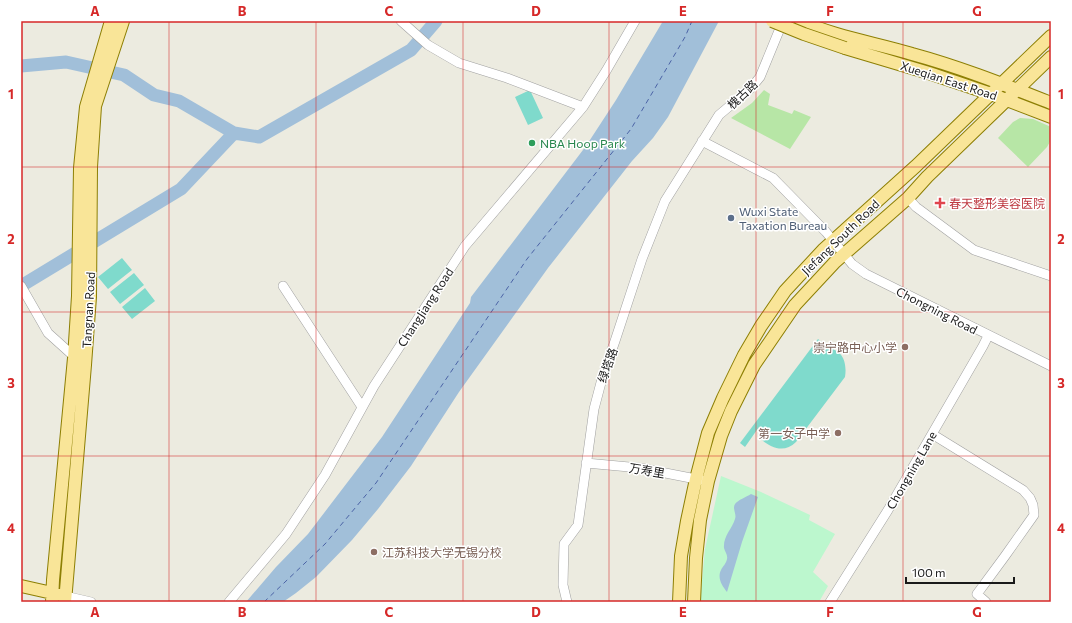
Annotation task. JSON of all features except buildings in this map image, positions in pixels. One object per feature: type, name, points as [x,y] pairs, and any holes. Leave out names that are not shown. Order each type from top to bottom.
[{"type":"main road","name":"Tangnan Road","points":[[110,44],[111,21]]},
{"type":"main road","name":"Tangnan Road","points":[[53,598],[74,358],[78,278],[80,168],[86,107],[94,95],[110,44],[123,21]]},
{"type":"main road","points":[[772,21],[804,34],[847,42]]},
{"type":"main road","points":[[801,21],[847,42]]},
{"type":"main road","name":"Jiefang South Road","points":[[679,602],[681,556],[696,479],[708,433],[744,355],[761,326],[785,292],[823,250],[916,166],[1051,36]]},
{"type":"main road","name":"Xueqian East Road","points":[[847,42],[928,58],[1051,103]]},
{"type":"main road","name":"Xueqian East Road","points":[[847,42],[1051,117]]},
{"type":"main road","name":"Jiefang South Road","points":[[694,602],[696,558],[700,520],[708,482],[721,436],[754,365],[796,304],[844,254],[908,198],[927,177],[1051,57]]},
{"type":"main road","name":"Tangnan Road","points":[[65,599],[85,364],[90,271],[91,167],[95,106],[94,95]]},
{"type":"main road","points":[[21,586],[53,598],[65,599]]},
{"type":"street","points":[[401,21],[428,45],[459,63],[507,78],[583,106]]},
{"type":"street","name":"ChangJiang Road","points":[[229,602],[286,534],[325,475],[374,386],[465,246],[583,106],[606,71],[635,21]]},
{"type":"street","name":"槐古路","points":[[702,141],[719,115],[751,88],[760,77],[783,21]]},
{"type":"street","name":"Chongning Road","points":[[702,141],[773,178],[833,241],[852,264],[866,274],[1051,366]]},
{"type":"street","name":"绿塔路","points":[[566,602],[563,585],[564,544],[578,526],[594,409],[603,374],[642,259],[665,201],[702,141]]},
{"type":"street","points":[[908,198],[916,206],[974,250],[1051,276]]},
{"type":"street","points":[[283,286],[362,407]]},
{"type":"street","points":[[23,290],[48,333],[74,358],[85,364]]},
{"type":"street","name":"Chongning Lane","points":[[830,602],[888,510],[984,346],[988,336]]},
{"type":"street","points":[[932,434],[1023,490],[1030,498],[1033,505],[1034,515],[977,594],[986,602]]},
{"type":"street","name":"万寿里","points":[[586,463],[640,468],[708,482]]},
{"type":"street","points":[[65,599],[91,602]]},
{"type":"green space","points":[[764,90],[770,94],[768,105],[792,114],[794,110],[811,117],[790,149],[731,118],[752,103]]},
{"type":"green space","points":[[1020,118],[1033,119],[1051,127],[1051,140],[1047,147],[1028,167],[998,138],[1013,122]]},
{"type":"green space","points":[[721,476],[761,492],[810,515],[809,520],[835,534],[813,572],[828,586],[819,602],[700,602],[705,549]]},
{"type":"shaded area","points":[[663,21],[719,21],[668,117],[653,138],[632,161],[548,268],[459,392],[411,466],[352,540],[316,577],[283,602],[246,602],[276,567],[308,534],[382,437],[470,303],[471,297],[586,146],[616,100]]},
{"type":"shaded area","points":[[530,90],[543,118],[528,125],[515,97]]},
{"type":"shaded area","points":[[122,258],[132,270],[108,289],[98,277]]},
{"type":"shaded area","points":[[134,273],[144,285],[120,304],[110,292]]},
{"type":"shaded area","points":[[145,288],[155,301],[132,319],[122,307]]},
{"type":"shaded area","points":[[818,339],[823,343],[820,348],[832,349],[841,355],[845,364],[845,377],[796,442],[792,445],[783,449],[770,445],[761,439],[759,427],[745,447],[740,443]]},
{"type":"shaded area","points":[[751,494],[758,497],[742,542],[727,592],[720,579],[721,570],[727,559],[724,544],[734,523],[735,504]]},
{"type":"waterway","points":[[21,286],[181,189],[234,133],[259,137],[411,50],[436,21]]},
{"type":"waterway","points":[[21,66],[66,62],[124,75],[154,95],[179,101],[234,133]]},
{"type":"ferry route","points":[[264,602],[325,544],[376,483],[527,259],[631,129],[685,37],[692,21]]},
{"type":"place","name":"NBA Hoop Park","points":[[532,143]]},
{"type":"place","name":"春天整形美容医院","points":[[940,203]]},
{"type":"place","name":"Wuxi State Taxation Bureau","points":[[731,218]]},
{"type":"place","name":"崇宁路中心小学","points":[[905,347]]},
{"type":"place","name":"第一女子中学","points":[[838,433]]},
{"type":"place","name":"江苏科技大学无锡分校","points":[[374,552]]}]
